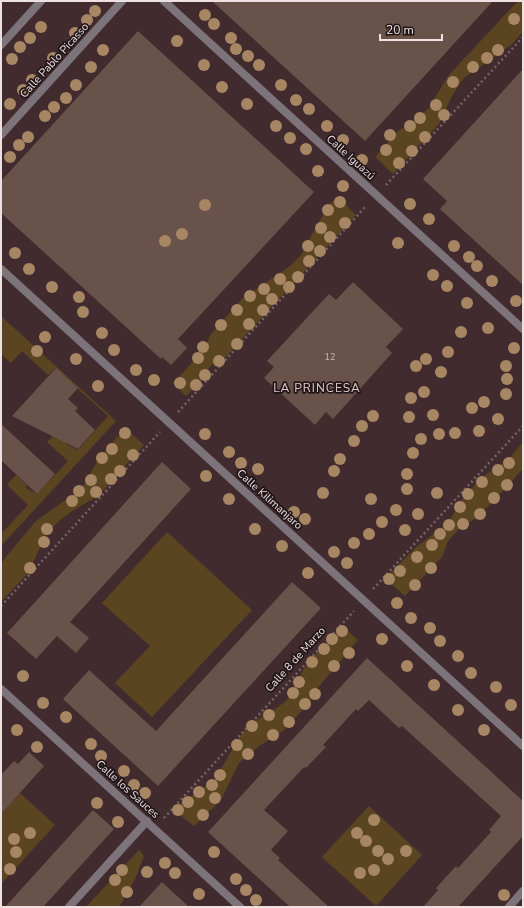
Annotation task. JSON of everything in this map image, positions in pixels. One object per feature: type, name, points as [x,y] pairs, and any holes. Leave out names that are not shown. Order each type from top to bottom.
[{"type":"street","points":[[1,45],[41,1]]},
{"type":"street","name":"Calle Pablo Picasso","points":[[1,135],[122,1]]},
{"type":"street","name":"Calle Iguazú","points":[[164,1],[523,329]]},
{"type":"street","name":"Calle Kilimanjaro","points":[[1,269],[523,746]]},
{"type":"street","name":"Calle los Sauces","points":[[1,689],[240,907]]},
{"type":"street","points":[[69,907],[147,821]]},
{"type":"street","points":[[508,907],[523,891]]},
{"type":"path","points":[[1,606],[376,195],[523,37]]},
{"type":"path","name":"Calle 8 de Marzo","points":[[154,828],[523,426]]},
{"type":"shaded area","points":[[518,1],[523,1],[523,32],[511,45],[464,78],[453,94],[439,124],[393,174],[375,157],[397,132],[429,108],[448,76]]},
{"type":"shaded area","points":[[337,196],[356,215],[222,361],[217,362],[209,368],[200,382],[186,396],[173,383],[205,349],[210,335],[242,299],[290,266],[301,255],[327,207]]},
{"type":"shaded area","points":[[1,316],[116,421],[1,546],[1,534],[28,505],[7,485],[16,475],[27,485],[26,488],[37,494],[68,461],[47,442],[57,432],[68,442],[66,444],[78,450],[108,416],[55,368],[48,375],[22,351],[11,363],[1,354]]},
{"type":"shaded area","points":[[125,428],[144,445],[98,496],[72,511],[46,534],[29,572],[1,602],[1,564],[36,521],[82,488],[99,458]]},
{"type":"shaded area","points":[[523,442],[523,469],[479,516],[459,529],[448,541],[442,557],[405,596],[385,579],[415,548],[449,522],[460,502],[472,488],[484,476],[508,460]]},
{"type":"shaded area","points":[[167,532],[252,610],[152,717],[115,683],[150,646],[102,603]]},
{"type":"shaded area","points":[[342,626],[358,640],[316,690],[310,702],[284,730],[259,746],[239,763],[221,800],[194,826],[174,810],[215,779],[242,733],[257,720],[287,700],[306,665]]},
{"type":"shaded area","points":[[20,793],[55,825],[1,884],[1,814]]},
{"type":"shaded area","points":[[369,806],[422,855],[376,906],[322,857]]},
{"type":"shaded area","points":[[139,850],[144,856],[135,879],[119,907],[86,907]]},
{"type":"building","points":[[212,1],[493,1],[365,141]]},
{"type":"building","points":[[138,31],[314,192],[178,339],[187,348],[171,365],[162,357],[161,359],[1,213],[1,181]]},
{"type":"building","points":[[523,69],[523,285],[440,209],[447,201],[423,179]]},
{"type":"building","points":[[353,282],[403,329],[386,347],[392,353],[333,419],[326,412],[315,425],[264,378],[274,367],[267,361],[329,294],[336,300]]},
{"type":"building","points":[[56,368],[78,388],[68,399],[78,408],[75,411],[95,430],[78,449],[12,416]]},
{"type":"building","points":[[1,424],[55,474],[37,494],[1,460]]},
{"type":"building","points":[[162,462],[191,489],[70,622],[89,638],[76,653],[57,636],[36,659],[7,633]]},
{"type":"building","points":[[292,582],[321,608],[158,786],[63,699],[89,670],[156,731]]},
{"type":"building","points":[[367,658],[523,801],[523,836],[458,907],[423,907],[438,890],[436,888],[456,866],[458,868],[491,832],[489,830],[501,816],[402,726],[399,728],[369,700],[358,711],[356,709],[323,745],[326,747],[306,768],[304,767],[264,810],[288,831],[271,850],[280,858],[278,860],[329,907],[290,907],[208,832]]},
{"type":"building","points":[[29,752],[44,766],[1,814],[1,775],[14,761],[18,764]]},
{"type":"building","points":[[93,810],[114,829],[43,907],[5,907]]},
{"type":"building","points":[[162,882],[189,907],[139,907]]},
{"type":"district","name":"LA PRINCESA","points":[[317,388]]}]
